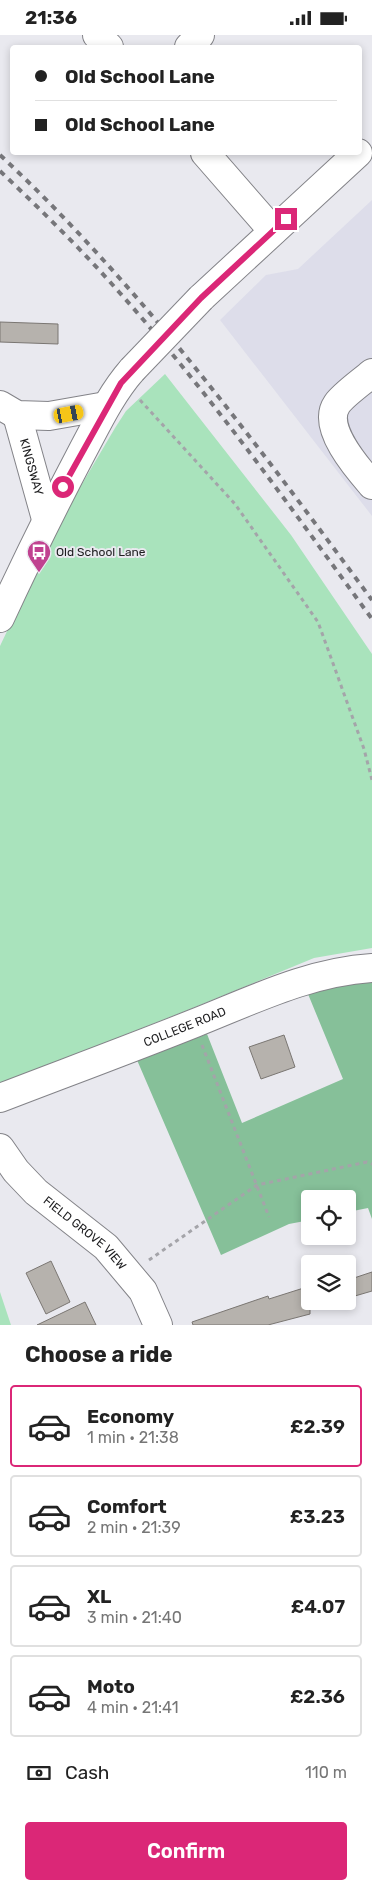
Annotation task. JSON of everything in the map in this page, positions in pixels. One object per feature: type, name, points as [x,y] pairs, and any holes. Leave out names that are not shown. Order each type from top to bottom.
[{"type":"street","points":[[97,35],[107,45]]},
{"type":"street","points":[[191,45],[200,35]]},
{"type":"street","points":[[362,149],[372,140]]},
{"type":"street","points":[[207,155],[273,231]]},
{"type":"street","points":[[0,618],[46,519],[106,407],[127,377],[201,298],[356,155]]},
{"type":"street","points":[[372,373],[336,405],[334,415],[335,427],[350,459],[372,485]]},
{"type":"street","name":"KINGSWAY","points":[[46,519],[8,410],[49,416],[106,407]]},
{"type":"street","name":"COLLEGE ROAD","points":[[0,1098],[289,985],[347,969],[372,968]]},
{"type":"street","name":"FIELD GROVE VIEW","points":[[0,1149],[16,1171],[36,1192],[106,1247],[143,1291],[158,1325]]},
{"type":"path","points":[[127,377],[133,393],[235,504],[318,622],[364,749],[372,780]]},
{"type":"path","points":[[194,1023],[269,1217]]},
{"type":"path","points":[[129,1273],[257,1185],[368,1162],[372,1164]]},
{"type":"shaded area","points":[[372,200],[372,516],[220,320],[266,275],[298,269]]},
{"type":"green space","points":[[165,374],[291,535],[372,654],[372,948],[314,958],[0,1084],[0,646],[56,528],[115,428],[126,411]]},
{"type":"green space","points":[[372,981],[372,1219],[368,1208],[356,1210],[356,1190],[301,1190],[301,1222],[289,1224],[221,1255],[137,1060],[207,1034],[242,1123],[343,1079],[308,994],[359,982]]},
{"type":"green space","points":[[0,1292],[11,1325],[0,1325]]},
{"type":"building","points":[[0,322],[58,324],[58,344],[0,342]]},
{"type":"building","points":[[284,1035],[295,1067],[261,1079],[249,1047]]},
{"type":"building","points":[[51,1261],[70,1302],[46,1314],[26,1273]]},
{"type":"building","points":[[372,1272],[372,1291],[356,1296],[356,1277]]},
{"type":"building","points":[[301,1289],[301,1310],[310,1310],[310,1314],[268,1325],[193,1325],[192,1322],[268,1296],[269,1299]]},
{"type":"building","points":[[85,1302],[96,1325],[37,1325]]},
{"type":"railway","points":[[0,155],[52,205],[150,313],[286,484],[372,600]]},
{"type":"railway","points":[[0,171],[91,261],[153,331],[250,452],[372,619]]},
{"type":"place","name":"Old School Lane","points":[[39,573]]},
{"type":"route","points":[[63,487],[121,383],[201,298],[286,219]]}]
